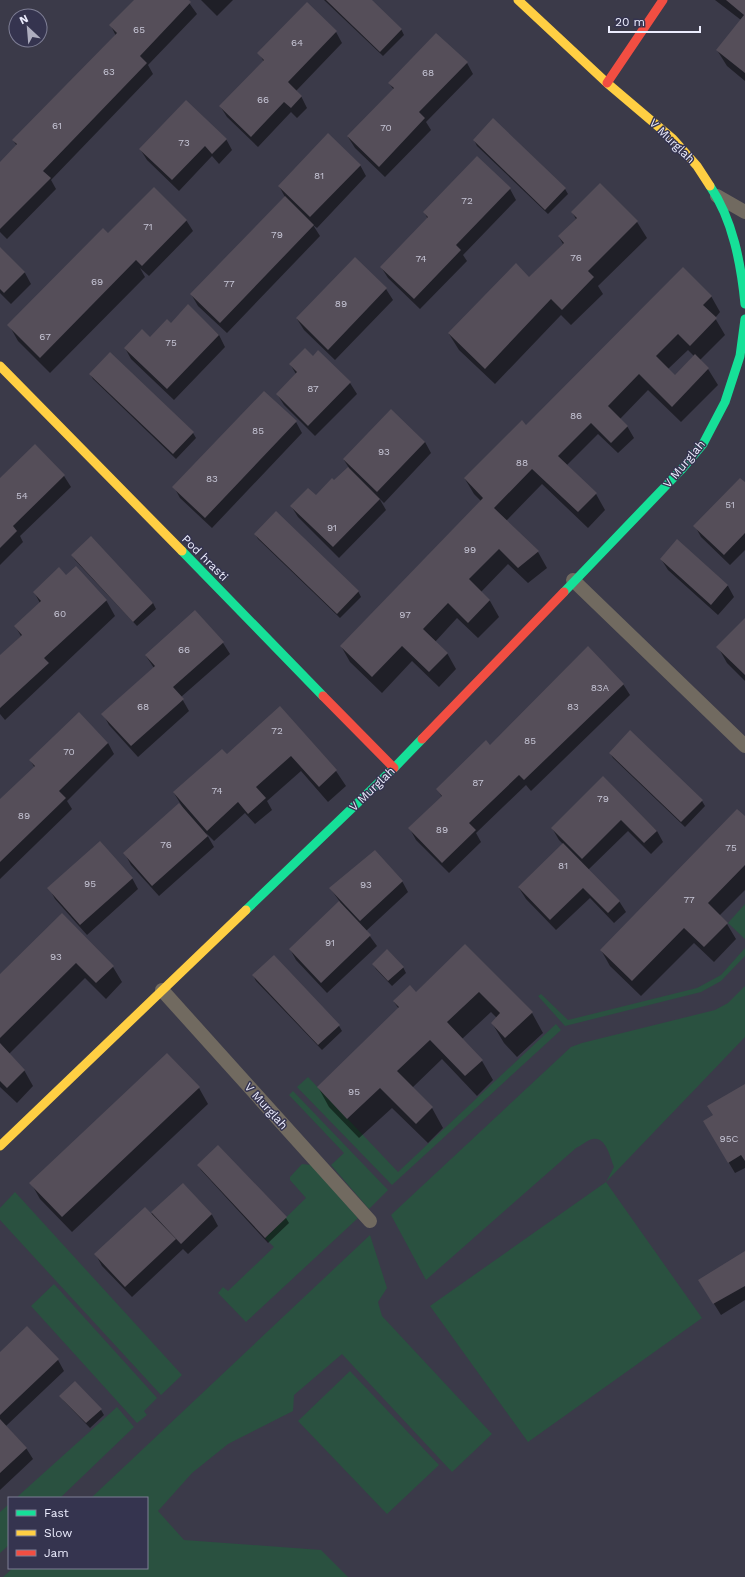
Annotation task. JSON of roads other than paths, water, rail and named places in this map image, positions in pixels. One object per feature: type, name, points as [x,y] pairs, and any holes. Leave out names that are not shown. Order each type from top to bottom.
[{"type":"street","name":"V Murglah","points":[[518,0],[607,83],[672,139],[697,166],[717,196],[730,229],[742,271],[745,304]]},
{"type":"street","points":[[607,83],[663,0]]},
{"type":"street","name":"V Murglah","points":[[0,1146],[394,768],[681,470],[703,444],[725,402],[740,356],[745,318]]},
{"type":"street","name":"Pod hrasti","points":[[0,366],[394,768]]},
{"type":"lane","points":[[717,196],[745,212]]},
{"type":"lane","points":[[574,580],[745,746]]},
{"type":"lane","name":"V Murglah","points":[[162,990],[370,1221]]}]
